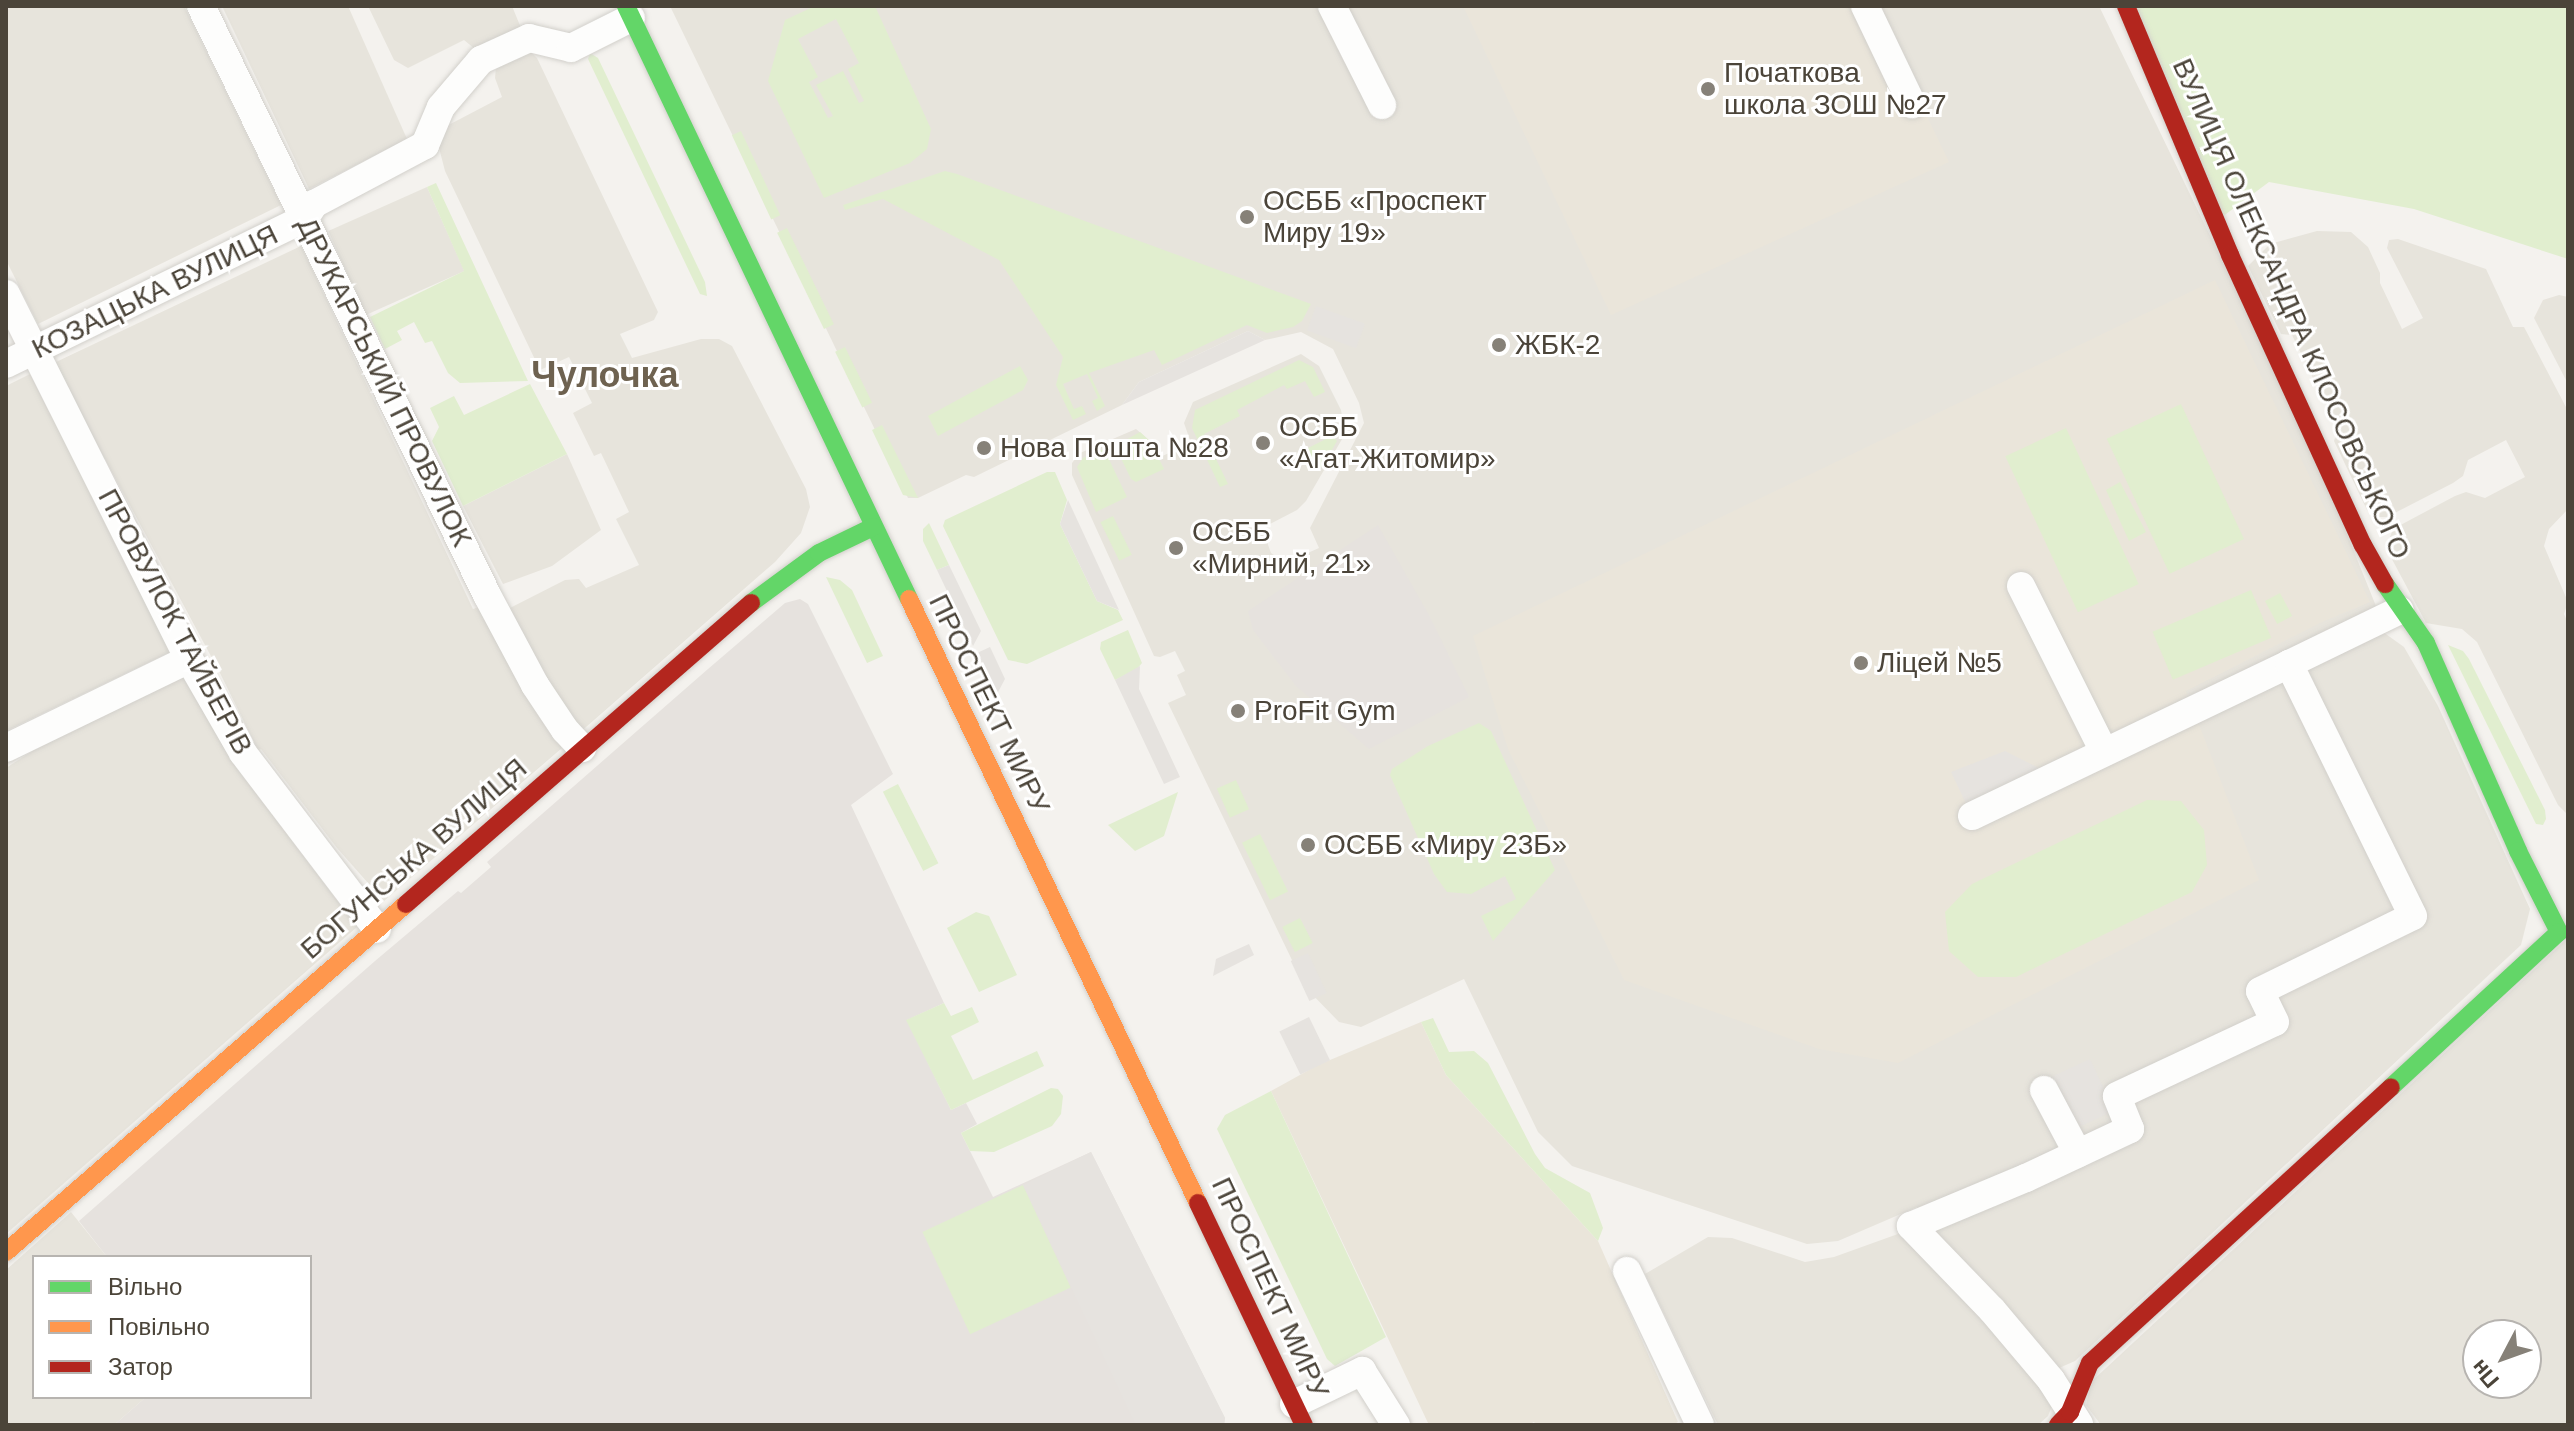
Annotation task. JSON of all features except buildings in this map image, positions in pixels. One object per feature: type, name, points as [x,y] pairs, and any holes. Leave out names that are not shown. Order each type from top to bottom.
[{"type":"street","name":"ДРУКАРСЬКИЙ ПРОВУЛОК","points":[[201,6],[487,595],[535,685],[565,730],[582,748]]},
{"type":"street","points":[[1332,6],[1382,105]]},
{"type":"street","points":[[1865,6],[1912,104]]},
{"type":"street","name":"ВУЛИЦЯ ОЛЕКСАНДРА КЛОСОВСЬКОГО","points":[[2069,1421],[2090,1363],[2559,932],[2518,851],[2426,643],[2400,610],[2363,545],[2237,269],[2126,6]]},
{"type":"street","name":"КОЗАЦЬКА ВУЛИЦЯ","points":[[6,364],[305,218],[314,204],[425,145],[441,107],[478,62],[529,38],[571,48],[629,12]]},
{"type":"street","name":"ПРОСПЕКТ МИРУ","points":[[629,12],[1299,1415]]},
{"type":"street","name":"ПРОВУЛОК ТАЙБЕРІВ","points":[[6,294],[189,659],[243,753],[377,929]]},
{"type":"street","name":"БОГУНСЬКА ВУЛИЦЯ","points":[[6,1252],[761,594],[819,553],[873,527]]},
{"type":"street","points":[[2021,586],[2104,752]]},
{"type":"street","points":[[1972,816],[2400,610]]},
{"type":"street","points":[[6,748],[189,659]]},
{"type":"street","points":[[2069,1421],[2051,1380],[1992,1310],[1911,1226],[2130,1129],[2117,1096],[2275,1022],[2260,991],[2413,916],[2289,664]]},
{"type":"street","points":[[2044,1090],[2078,1154]]},
{"type":"street","points":[[1627,1271],[1700,1425]]},
{"type":"street","points":[[1299,1415],[1362,1371],[1396,1425]]},
{"type":"shaded area","points":[[6,6],[184,6],[281,205],[38,324],[6,260]]},
{"type":"shaded area","points":[[222,6],[348,6],[407,139],[309,189]]},
{"type":"shaded area","points":[[368,6],[512,6],[521,28],[475,49],[464,40],[408,68],[394,60]]},
{"type":"shaded area","points":[[670,6],[2099,6],[2308,438],[2376,606],[2372,611],[2383,632],[2404,647],[2438,706],[2530,909],[2521,945],[2075,1361],[2059,1368],[1936,1234],[1917,1207],[1838,1241],[1807,1244],[1572,1166],[1538,1132],[1464,979],[1361,1027],[1339,1022],[1305,987],[1168,703],[1186,695],[1177,675],[1185,671],[1175,651],[1154,656],[1072,475],[1072,463],[1080,453],[1136,429],[1150,441],[1158,458],[1191,443],[1184,423],[1193,402],[1301,354],[1319,366],[1341,410],[1345,434],[1306,501],[1297,510],[1262,528],[1271,553],[1285,563],[1319,548],[1310,528],[1364,423],[1359,403],[1333,349],[1301,332],[1265,340],[1248,331],[1139,382],[1122,405],[974,477],[966,475],[918,498],[908,498]]},
{"type":"shaded area","name":"Початкова школа ЗОШ №27","points":[[1463,6],[1874,6],[1949,162],[1611,315]]},
{"type":"shaded area","points":[[529,50],[537,58],[658,312],[654,320],[620,334],[632,358],[701,339],[719,339],[732,346],[806,489],[810,507],[801,533],[775,562],[578,734],[506,610],[565,580],[579,579],[586,588],[639,565],[616,519],[629,512],[601,453],[594,456],[573,413],[592,403],[569,357],[540,370],[445,171],[436,136],[439,130],[502,97],[495,78],[496,67]]},
{"type":"shaded area","points":[[427,187],[464,271],[366,315],[328,231]]},
{"type":"shaded area","points":[[2317,231],[2351,232],[2368,247],[2380,273],[2380,283],[2402,329],[2423,318],[2387,248],[2389,240],[2398,239],[2486,269],[2513,327],[2524,327],[2568,411],[2568,509],[2549,529],[2544,546],[2568,602],[2564,614],[2568,623],[2568,815],[2558,805],[2477,642],[2462,629],[2426,623],[2386,548],[2393,529],[2455,496],[2466,492],[2485,498],[2525,477],[2506,440],[2468,460],[2463,476],[2453,483],[2387,517],[2374,517],[2367,510],[2334,441],[2338,429],[2292,335],[2281,334],[2248,266],[2270,244]]},
{"type":"shaded area","points":[[301,246],[473,609],[479,607],[562,748],[384,901],[337,848],[261,749],[258,750],[219,671],[56,368],[56,362]]},
{"type":"shaded area","name":"Ліцей №5","points":[[2215,280],[2370,602],[2324,621],[2186,691],[2259,880],[1898,1063],[1819,1049],[1624,980],[1508,749],[1473,636]]},
{"type":"shaded area","points":[[2559,295],[2568,297],[2568,384],[2534,318],[2543,300]]},
{"type":"shaded area","points":[[1316,306],[1365,324],[1356,348],[1307,330]]},
{"type":"shaded area","points":[[1248,331],[1265,340],[1122,405],[1139,382]]},
{"type":"shaded area","points":[[30,374],[170,652],[6,731],[6,386]]},
{"type":"shaded area","points":[[567,454],[601,530],[552,566],[503,584],[463,506]]},
{"type":"shaded area","points":[[1068,500],[1119,610],[1097,601],[1060,524]]},
{"type":"shaded area","points":[[1378,525],[1429,615],[1469,697],[1369,749],[1296,686],[1253,630],[1248,611]]},
{"type":"shaded area","points":[[949,565],[981,631],[973,646],[937,570]]},
{"type":"shaded area","points":[[800,599],[808,604],[893,774],[851,805],[944,1003],[907,1020],[951,1110],[966,1103],[977,1124],[961,1133],[993,1197],[1091,1152],[1225,1418],[1224,1425],[114,1425],[144,1399],[312,1399],[312,1255],[105,1255],[79,1221],[375,961],[491,867],[487,862],[785,603]]},
{"type":"shaded area","points":[[990,647],[1005,679],[997,694],[977,653]]},
{"type":"shaded area","points":[[1140,666],[1139,689],[1180,777],[1164,784],[1115,680]]},
{"type":"shaded area","points":[[182,675],[240,772],[357,927],[6,1234],[6,768],[37,748]]},
{"type":"shaded area","points":[[2005,751],[2055,776],[1972,816],[1951,772]]},
{"type":"shaded area","points":[[2568,938],[2568,1425],[2101,1425],[2086,1405],[2091,1382]]},
{"type":"shaded area","points":[[1249,944],[1254,955],[1213,976],[1216,959]]},
{"type":"shaded area","points":[[1308,953],[1327,993],[1309,1001],[1291,961]]},
{"type":"shaded area","points":[[1309,1017],[1330,1060],[1300,1075],[1279,1031]]},
{"type":"shaded area","points":[[1421,1022],[1446,1075],[1598,1241],[1678,1422],[1672,1425],[1536,1425],[1534,1422],[1528,1425],[1429,1425],[1271,1091],[1318,1065]]},
{"type":"shaded area","points":[[2090,1059],[2114,1111],[2058,1137],[2034,1085]]},
{"type":"shaded area","points":[[1091,1152],[1225,1418],[1224,1425],[1136,1425],[1023,1185]]},
{"type":"shaded area","points":[[71,1212],[105,1255],[32,1255],[32,1399],[144,1399],[114,1425],[6,1425],[6,1270]]},
{"type":"shaded area","points":[[1909,1230],[2054,1401],[2048,1416],[2038,1425],[1718,1425],[1645,1274],[1708,1237],[1732,1238],[1805,1262],[1834,1257]]},
{"type":"green space","points":[[815,6],[875,6],[931,129],[927,149],[910,163],[824,198],[768,81],[785,20]],"holes":[[[836,19],[859,63],[848,69],[864,101],[859,103],[843,71],[816,85],[833,116],[828,118],[809,82],[818,77],[798,39]]]},
{"type":"green space","points":[[2126,6],[2568,6],[2568,259],[2414,209],[2269,182],[2218,220]]},
{"type":"green space","points":[[590,53],[598,58],[705,282],[707,296],[700,294],[588,59]]},
{"type":"green space","points":[[741,131],[780,215],[771,220],[732,135]]},
{"type":"green space","points":[[945,171],[1311,304],[1302,321],[1293,327],[1267,333],[1247,325],[1162,365],[1154,350],[1089,373],[1105,406],[1097,411],[1092,401],[1098,398],[1087,374],[1063,384],[1074,409],[1082,406],[1086,414],[1073,420],[1056,385],[1063,357],[999,260],[883,199],[845,210],[843,205]]},
{"type":"green space","points":[[436,183],[528,381],[460,383],[448,373],[432,341],[425,343],[414,322],[397,331],[402,340],[385,349],[370,317],[464,271],[427,187]]},
{"type":"green space","points":[[787,228],[834,324],[824,329],[777,233]]},
{"type":"green space","points":[[845,347],[872,403],[862,408],[835,352]]},
{"type":"green space","points":[[1299,360],[1313,367],[1325,392],[1314,397],[1305,381],[1287,389],[1284,385],[1237,410],[1240,416],[1204,434],[1228,484],[1220,487],[1192,428],[1195,410]]},
{"type":"green space","points":[[1020,366],[1028,380],[1023,390],[938,436],[928,416]]},
{"type":"green space","points":[[530,384],[567,454],[463,506],[432,441],[439,427],[430,408],[454,396],[464,415]]},
{"type":"green space","points":[[2181,404],[2244,539],[2170,574],[2107,439]]},
{"type":"green space","points":[[882,425],[918,498],[903,495],[872,430]]},
{"type":"green space","points":[[2066,428],[2139,584],[2078,612],[2005,456]]},
{"type":"green space","points":[[1140,432],[1150,441],[1164,469],[1136,482],[1131,479],[1115,446]]},
{"type":"green space","points":[[1332,436],[1337,441],[1322,467],[1309,471],[1300,452]]},
{"type":"green space","points":[[1104,449],[1127,497],[1096,512],[1077,467],[1083,458]]},
{"type":"green space","points":[[1047,472],[1055,472],[1067,500],[1060,524],[1097,601],[1118,610],[1123,620],[1027,664],[1008,660],[943,526],[945,520]]},
{"type":"green space","points":[[2120,482],[2146,532],[2129,541],[2106,490]]},
{"type":"green space","points":[[1113,516],[1132,555],[1119,561],[1100,522]]},
{"type":"green space","points":[[929,523],[949,565],[937,570],[923,541],[923,529]]},
{"type":"green space","points":[[826,577],[840,580],[852,590],[883,656],[867,663]]},
{"type":"green space","points":[[2251,590],[2271,638],[2173,680],[2153,632]]},
{"type":"green space","points":[[2280,593],[2292,616],[2277,624],[2265,601]]},
{"type":"green space","points":[[1128,630],[1142,663],[1136,670],[1115,680],[1100,649],[1101,642]]},
{"type":"green space","points":[[2448,645],[2463,651],[2469,659],[2545,810],[2543,825],[2536,824]]},
{"type":"green space","points":[[1479,723],[1491,731],[1555,870],[1493,941],[1481,916],[1516,899],[1505,876],[1471,894],[1447,892],[1434,874],[1390,775],[1392,769],[1428,746]]},
{"type":"green space","points":[[1236,780],[1249,809],[1230,818],[1217,789]]},
{"type":"green space","points":[[898,784],[938,863],[923,871],[883,792]]},
{"type":"green space","points":[[1178,792],[1164,836],[1135,851],[1108,825]]},
{"type":"green space","points":[[2147,800],[2181,801],[2204,830],[2207,865],[2192,892],[2016,977],[1978,977],[1949,951],[1945,912],[1972,884]]},
{"type":"green space","points":[[1260,834],[1288,892],[1270,900],[1242,843]]},
{"type":"green space","points":[[976,912],[989,916],[1017,975],[979,992],[947,928]]},
{"type":"green space","points":[[1300,918],[1313,943],[1295,952],[1282,927]]},
{"type":"green space","points":[[944,1003],[951,1016],[972,1007],[979,1022],[951,1036],[973,1080],[1037,1051],[1044,1066],[951,1110],[906,1020]]},
{"type":"green space","points":[[1433,1018],[1449,1052],[1474,1051],[1488,1063],[1545,1168],[1590,1193],[1603,1228],[1598,1241],[1446,1075],[1421,1022]]},
{"type":"green space","points":[[1051,1088],[1058,1089],[1063,1096],[1061,1114],[1052,1126],[994,1152],[970,1151],[961,1133]]},
{"type":"green space","points":[[1271,1091],[1386,1337],[1335,1366],[1327,1359],[1217,1129],[1225,1115]]},
{"type":"green space","points":[[1023,1185],[1071,1287],[970,1334],[922,1232]]},
{"type":"traffic: fast","points":[[626,6],[909,599]]},
{"type":"traffic: fast","points":[[751,603],[819,553],[873,527]]},
{"type":"traffic: fast","points":[[2385,584],[2426,643],[2518,851],[2559,932],[2391,1087]]},
{"type":"traffic: slow","points":[[909,599],[1198,1203]]},
{"type":"traffic: slow","points":[[6,1252],[406,904]]},
{"type":"traffic: jam","points":[[2126,6],[2230,255],[2363,545],[2385,584]]},
{"type":"traffic: jam","points":[[406,904],[751,603]]},
{"type":"traffic: jam","points":[[2058,1425],[2070,1412],[2090,1363],[2391,1087]]},
{"type":"traffic: jam","points":[[1198,1203],[1304,1425]]},
{"type":"place","name":"Початкова школа ЗОШ №27","points":[[1708,89]]},
{"type":"place","name":"ОСББ «Проспект Миру 19»","points":[[1247,217]]},
{"type":"place","name":"ЖБК-2","points":[[1499,345]]},
{"type":"place","name":"ОСББ «Агат-Житомир»","points":[[1263,443]]},
{"type":"place","name":"Нова Пошта №28","points":[[984,448]]},
{"type":"place","name":"ОСББ «Мирний, 21»","points":[[1176,548]]},
{"type":"place","name":"Ліцей №5","points":[[1861,663]]},
{"type":"place","name":"ProFit Gym","points":[[1238,711]]},
{"type":"place","name":"ОСББ «Миру 23Б»","points":[[1308,845]]},
{"type":"district","name":"Чулочка","points":[[605,375]]}]
